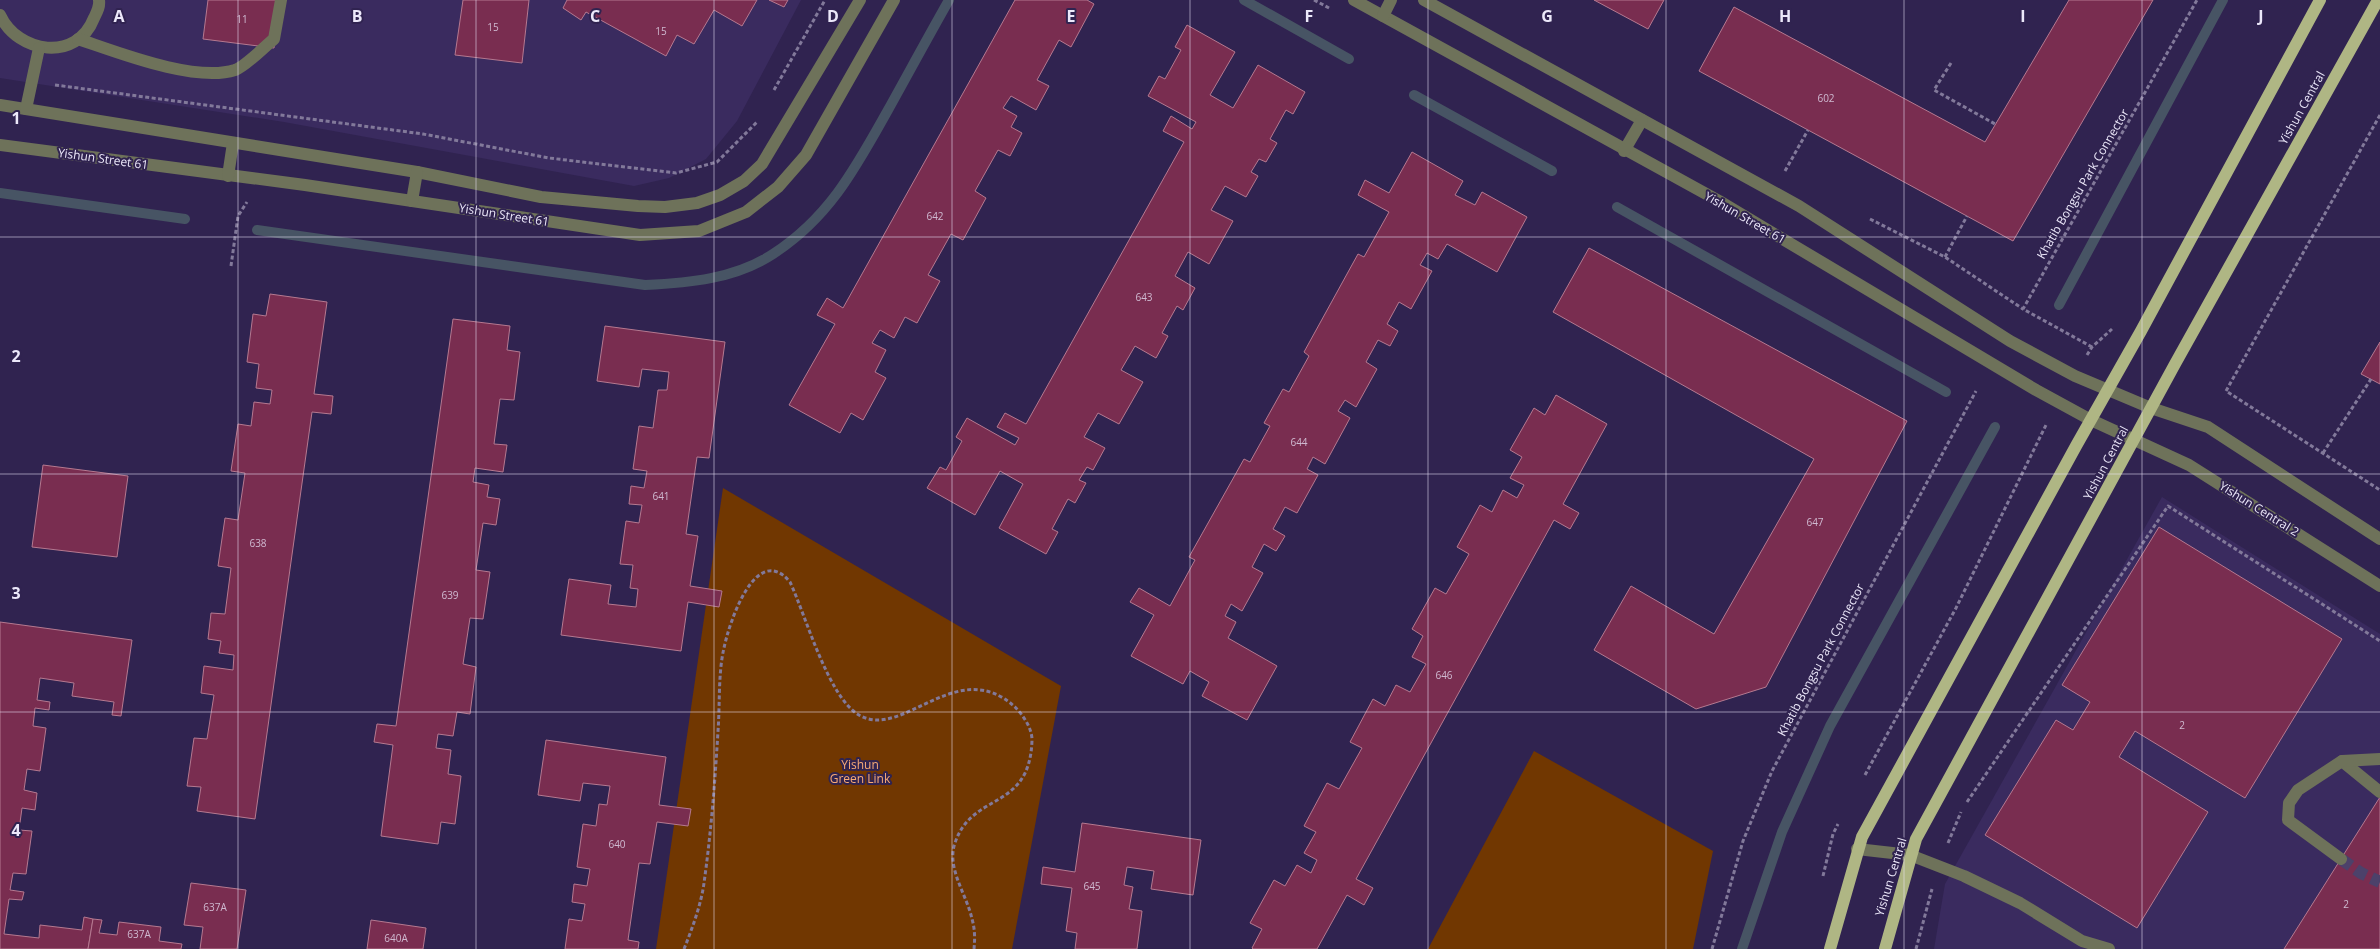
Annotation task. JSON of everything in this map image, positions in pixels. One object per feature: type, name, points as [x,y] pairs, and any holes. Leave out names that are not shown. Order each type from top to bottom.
[{"type":"main road","points":[[1830,949],[1857,850],[1876,810],[2107,390],[2141,332],[2320,0]]},
{"type":"main road","name":"Yishun Central","points":[[1885,949],[1916,839],[2151,408],[2378,0]]},
{"type":"street","points":[[0,16],[5,26],[20,41],[39,48],[59,47],[78,39],[92,24],[100,5],[99,0]]},
{"type":"street","points":[[78,39],[148,62],[205,74],[236,70],[274,39],[281,0]]},
{"type":"street","name":"Yishun Street 61","points":[[0,105],[417,172],[541,196],[665,207],[697,203],[720,195],[744,181],[762,164],[860,0]]},
{"type":"street","name":"Yishun Street 61","points":[[0,145],[412,201],[640,235],[699,231],[746,212],[778,187],[806,155],[894,0]]},
{"type":"street","name":"Yishun Street 61","points":[[1354,0],[1624,151],[1719,201],[2036,390],[2091,420],[2134,440]]},
{"type":"street","points":[[1383,16],[1391,0]]},
{"type":"street","points":[[1424,0],[1799,206],[2010,341],[2060,368],[2107,390],[2151,408],[2208,427],[2380,540]]},
{"type":"street","points":[[26,109],[39,48]]},
{"type":"street","points":[[1624,151],[1642,120]]},
{"type":"street","points":[[228,176],[233,143]]},
{"type":"street","points":[[412,201],[417,172]]},
{"type":"street","points":[[535,220],[541,196]]},
{"type":"street","name":"Yishun Central 2","points":[[2134,440],[2189,464],[2380,586]]},
{"type":"street","points":[[2341,859],[2288,820],[2289,803],[2298,790],[2342,761],[2380,758]]},
{"type":"street","points":[[2342,761],[2380,792]]},
{"type":"street","points":[[1857,850],[1910,855],[2020,903],[2082,941],[2109,949]]},
{"type":"path","points":[[771,97],[825,0]]},
{"type":"path","name":"Khatib Bongsu Park Connector","points":[[2092,347],[2023,309],[2197,0]]},
{"type":"path","points":[[1951,63],[1934,90],[1995,124]]},
{"type":"path","points":[[31,82],[423,134],[549,158],[676,173],[717,162],[757,122],[762,113]]},
{"type":"path","points":[[2380,115],[2226,390],[2380,490]]},
{"type":"path","points":[[1784,174],[1808,130]]},
{"type":"path","points":[[1945,257],[1967,216]]},
{"type":"path","points":[[2323,453],[2371,379]]},
{"type":"path","name":"Khatib Bongsu Park Connector","points":[[1712,949],[1743,841],[1772,771],[1976,391]]},
{"type":"path","points":[[1916,949],[1937,866],[1964,806],[2168,506],[2380,641]]},
{"type":"path","points":[[684,949],[703,886],[715,778],[724,648],[736,608],[746,591],[756,576],[770,571],[784,574],[790,582],[831,680],[842,698],[859,715],[874,720],[892,717],[937,698],[972,688],[1001,696],[1022,714],[1028,725],[1032,737],[1031,749],[1029,766],[1022,780],[1013,790],[975,813],[961,829],[954,844],[953,861],[973,920],[974,949]]},
{"type":"shaded area","points":[[0,0],[801,0],[737,121],[706,159],[669,178],[634,186],[284,122],[0,78]]},
{"type":"shaded area","points":[[2162,497],[2380,634],[2380,949],[1934,949],[1945,884]]},
{"type":"green space","name":"Yishun Green Link","points":[[723,488],[1061,686],[1012,949],[656,949]]},
{"type":"green space","points":[[1534,751],[1713,851],[1693,949],[1428,949]]},
{"type":"building","points":[[208,0],[280,0],[274,48],[203,39]]},
{"type":"building","points":[[463,0],[529,0],[522,63],[455,55]]},
{"type":"building","points":[[567,0],[757,0],[742,26],[714,10],[694,44],[677,35],[666,56],[586,12],[581,20],[563,8]]},
{"type":"building","points":[[769,0],[788,0],[784,7]]},
{"type":"building","points":[[1015,0],[1087,0],[1094,4],[1071,47],[1059,40],[1037,80],[1049,86],[1036,110],[1011,96],[1003,108],[1017,116],[1011,127],[1022,133],[1010,156],[998,150],[975,191],[986,198],[963,240],[951,234],[928,275],[940,281],[917,323],[905,317],[894,338],[880,330],[872,343],[886,350],[875,372],[886,378],[863,420],[851,413],[840,433],[789,405],[835,324],[817,315],[827,298],[843,308]]},
{"type":"building","points":[[1594,0],[1664,0],[1648,29]]},
{"type":"building","points":[[2069,0],[2153,0],[2013,241],[1699,71],[1734,7],[1985,142]]},
{"type":"building","points":[[1187,25],[1235,52],[1210,95],[1233,108],[1258,65],[1305,92],[1293,114],[1286,110],[1270,139],[1277,143],[1266,162],[1259,159],[1251,172],[1258,176],[1246,197],[1225,186],[1211,210],[1233,221],[1209,264],[1188,252],[1175,276],[1195,288],[1183,310],[1177,306],[1162,333],[1168,336],[1156,358],[1135,346],[1121,370],[1143,382],[1119,424],[1098,413],[1084,437],[1105,448],[1093,470],[1087,467],[1079,480],[1086,483],[1075,503],[1068,499],[1052,529],[1058,532],[1046,554],[999,528],[1023,484],[1000,471],[975,515],[927,488],[940,467],[946,470],[962,441],[956,437],[967,418],[1015,445],[1019,438],[997,427],[1005,413],[1026,424],[1184,142],[1163,131],[1171,116],[1192,129],[1196,122],[1148,96],[1159,76],[1165,79],[1181,50],[1175,47]]},
{"type":"building","points":[[1412,152],[1463,181],[1455,195],[1475,205],[1482,192],[1527,217],[1497,272],[1447,244],[1438,259],[1427,253],[1420,265],[1432,271],[1411,309],[1399,302],[1387,324],[1398,331],[1390,346],[1378,340],[1366,362],[1377,369],[1356,407],[1345,400],[1338,411],[1350,418],[1325,464],[1313,457],[1307,469],[1318,475],[1297,513],[1285,507],[1273,529],[1285,536],[1276,551],[1264,544],[1252,567],[1263,573],[1242,611],[1231,604],[1225,616],[1236,622],[1228,638],[1277,666],[1247,720],[1202,696],[1209,682],[1190,671],[1183,684],[1131,656],[1154,615],[1130,602],[1139,588],[1170,606],[1195,560],[1189,557],[1244,459],[1250,462],[1270,426],[1264,423],[1283,389],[1289,392],[1309,356],[1304,352],[1358,254],[1364,257],[1389,212],[1358,195],[1365,180],[1389,193]]},
{"type":"building","points":[[1589,248],[1907,421],[1766,687],[1696,709],[1594,650],[1631,586],[1714,634],[1814,459],[1553,312]]},
{"type":"building","points":[[270,294],[327,302],[314,394],[333,396],[331,414],[312,412],[255,819],[197,811],[201,787],[187,786],[194,738],[207,739],[214,695],[201,693],[204,666],[233,670],[234,655],[219,653],[221,641],[208,639],[211,613],[225,614],[231,568],[218,566],[225,518],[238,520],[245,473],[231,471],[238,424],[251,426],[254,402],[270,404],[272,390],[256,388],[259,364],[247,362],[253,314],[266,316]]},
{"type":"building","points":[[453,319],[510,326],[507,350],[520,352],[514,400],[500,399],[494,444],[507,445],[503,472],[475,468],[473,482],[489,485],[487,497],[500,499],[496,525],[483,523],[476,570],[490,572],[483,619],[470,618],[463,664],[476,667],[470,714],[457,712],[453,736],[438,734],[436,748],[451,750],[448,774],[461,776],[455,824],[441,822],[438,844],[381,836],[393,745],[374,742],[377,724],[396,726]]},
{"type":"building","points":[[605,326],[725,342],[709,458],[697,457],[686,534],[698,536],[690,586],[722,591],[719,607],[688,602],[681,651],[561,635],[569,579],[611,585],[608,604],[636,607],[638,589],[630,588],[633,565],[620,564],[626,521],[639,523],[642,505],[629,504],[631,486],[644,488],[647,471],[633,469],[639,426],[653,428],[658,390],[667,390],[669,372],[642,369],[639,387],[597,381]]},
{"type":"building","points":[[2380,342],[2380,384],[2361,374]]},
{"type":"building","points":[[1556,395],[1607,424],[1563,504],[1579,513],[1570,529],[1554,520],[1356,879],[1373,888],[1364,905],[1347,895],[1317,949],[1253,949],[1262,929],[1250,923],[1274,880],[1285,886],[1297,865],[1311,873],[1317,860],[1304,853],[1316,832],[1304,826],[1327,783],[1339,789],[1362,748],[1350,742],[1373,699],[1385,706],[1396,685],[1410,692],[1426,664],[1412,657],[1423,636],[1412,629],[1435,588],[1446,594],[1469,554],[1457,547],[1480,505],[1492,512],[1503,490],[1517,498],[1524,485],[1510,478],[1522,457],[1510,450],[1534,408],[1545,415]]},
{"type":"building","points":[[43,465],[128,476],[117,557],[32,547]]},
{"type":"building","points":[[2159,527],[2342,639],[2245,798],[2135,731],[2119,757],[2208,812],[2137,928],[1985,835],[2056,720],[2073,730],[2090,702],[2062,685]]},
{"type":"building","points":[[0,622],[132,640],[121,716],[112,715],[114,702],[72,696],[74,683],[40,678],[37,700],[50,702],[49,710],[35,708],[33,726],[46,728],[40,771],[27,769],[24,790],[37,793],[35,810],[22,808],[19,830],[32,831],[26,874],[13,873],[10,890],[24,892],[22,900],[9,899],[4,934],[39,938],[40,925],[82,930],[84,917],[93,919],[88,949],[0,949]]},
{"type":"building","points":[[546,740],[666,757],[659,805],[691,809],[688,826],[657,822],[650,864],[639,863],[628,940],[639,942],[638,949],[565,949],[569,919],[582,921],[585,904],[572,902],[574,884],[587,886],[590,869],[577,867],[583,824],[596,826],[599,804],[607,805],[610,786],[583,783],[580,801],[538,795]]},
{"type":"building","points":[[2380,797],[2380,949],[2284,949]]},
{"type":"building","points":[[1082,823],[1201,840],[1193,895],[1151,889],[1154,871],[1127,867],[1124,885],[1133,887],[1129,909],[1142,911],[1137,949],[1075,949],[1077,933],[1066,931],[1072,888],[1041,884],[1043,867],[1075,872]]},
{"type":"building","points":[[191,883],[246,890],[237,949],[200,949],[203,927],[184,925]]},
{"type":"building","points":[[93,919],[102,920],[99,933],[117,935],[119,922],[161,927],[159,941],[182,944],[181,949],[88,949]]},
{"type":"building","points":[[371,920],[426,928],[423,949],[367,949]]},
{"type":"waterway","points":[[257,230],[645,285],[694,281],[743,269],[773,254],[793,240],[811,224],[840,190],[865,151],[949,0]]},
{"type":"waterway","points":[[1244,0],[1349,59]]},
{"type":"waterway","points":[[2059,305],[2223,0]]},
{"type":"waterway","points":[[1414,95],[1552,171]]},
{"type":"waterway","points":[[0,193],[185,219]]},
{"type":"waterway","points":[[1617,207],[1946,392]]},
{"type":"waterway","points":[[1742,949],[1782,832],[1830,726],[1995,427]]},
{"type":"tunnel","points":[[2341,859],[2361,873],[2380,882]]}]
